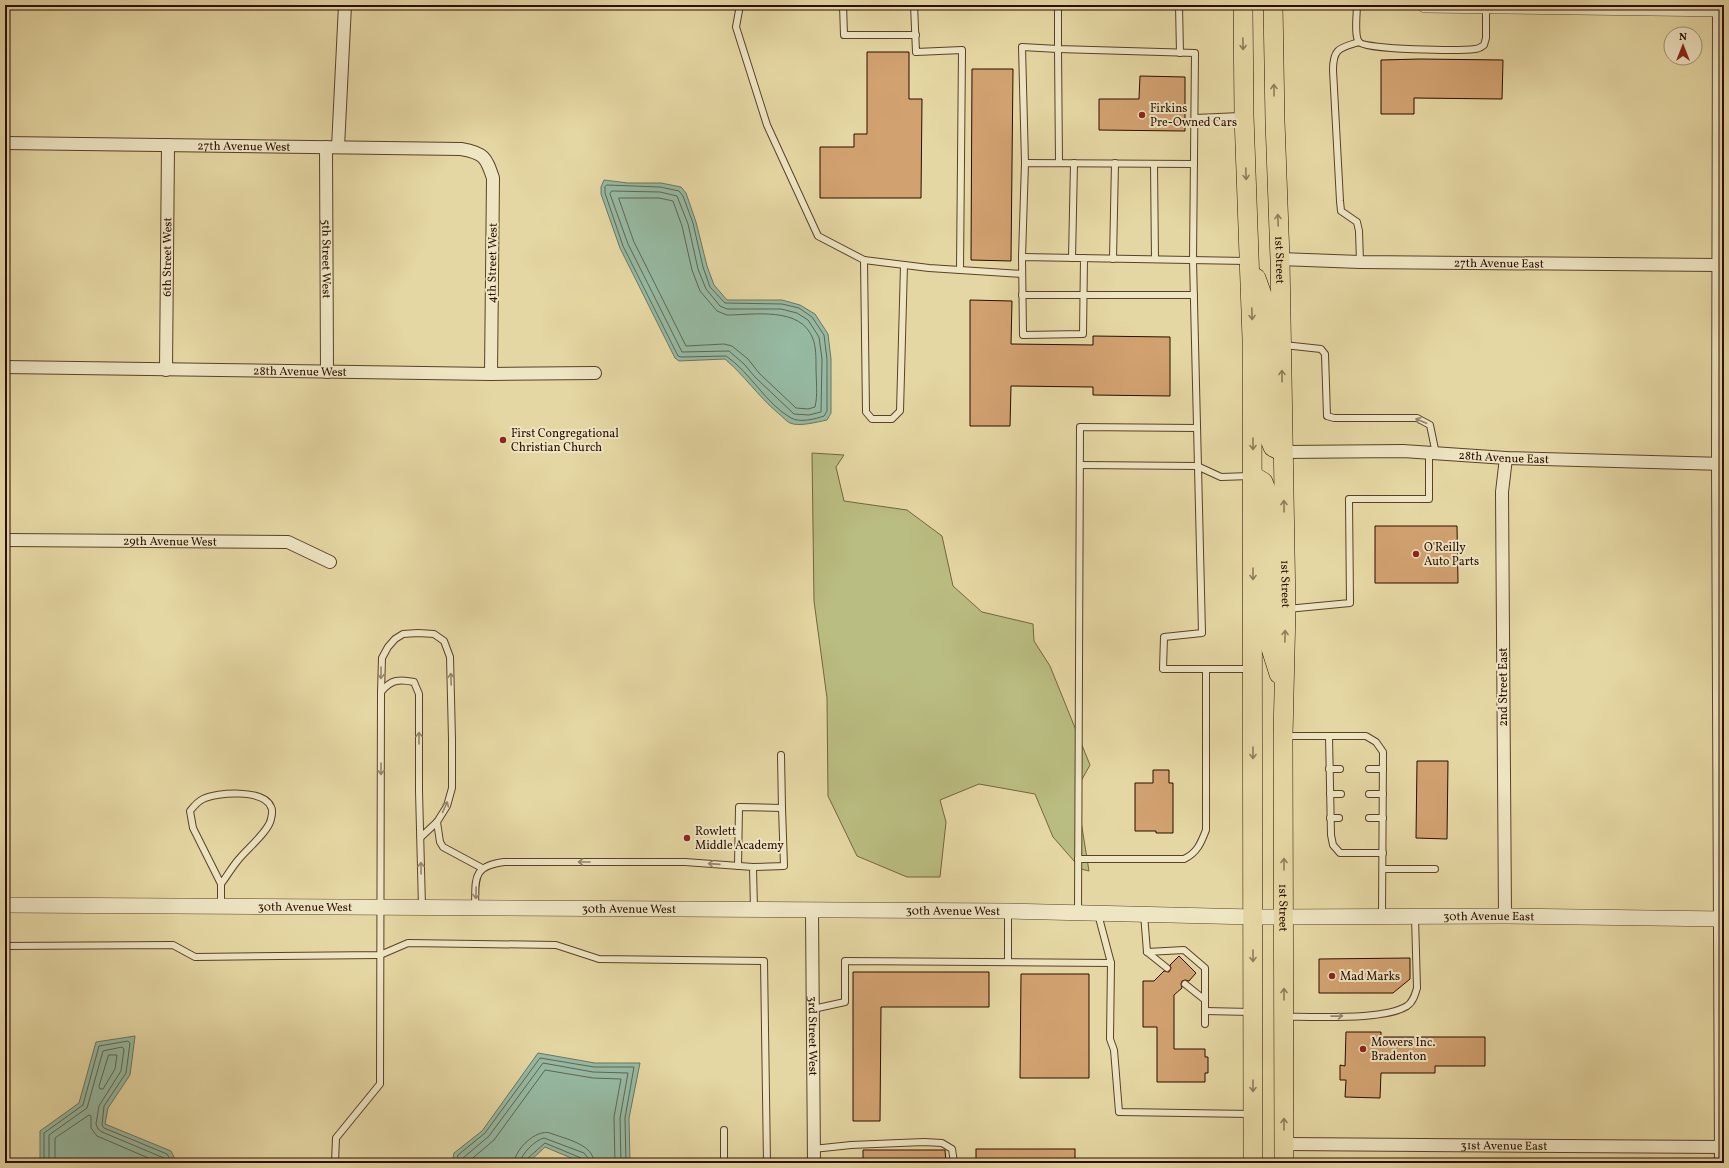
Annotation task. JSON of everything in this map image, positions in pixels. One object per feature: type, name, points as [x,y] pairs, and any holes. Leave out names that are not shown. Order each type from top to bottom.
[{"type":"main road","points":[[1243,5],[1244,116],[1253,354],[1253,1163]]},
{"type":"main road","name":"1st Street","points":[[1273,5],[1275,121],[1280,258],[1286,609],[1283,736],[1284,1154]]},
{"type":"main road","points":[[1250,261],[1265,302],[1269,440],[1276,450],[1283,452]]},
{"type":"main road","points":[[1253,476],[1265,484],[1267,492],[1268,639],[1284,691]]},
{"type":"street","name":"5th Street West","points":[[327,372],[332,147],[345,5]]},
{"type":"street","points":[[1425,5],[1721,9],[1719,265],[1721,463],[1721,1163]]},
{"type":"street","name":"27th Avenue West","points":[[5,143],[461,149],[476,152],[482,156]]},
{"type":"street","name":"6th Street West","points":[[166,370],[168,145]]},
{"type":"street","name":"4th Street West","points":[[482,156],[487,160],[493,178],[491,374]]},
{"type":"street","name":"27th Avenue East","points":[[1280,258],[1360,262],[1719,265]]},
{"type":"street","name":"28th Avenue West","points":[[5,367],[491,374],[594,373]]},
{"type":"street","name":"28th Avenue East","points":[[1283,452],[1403,451],[1506,458],[1721,463]]},
{"type":"street","name":"2nd Street East","points":[[1505,916],[1502,492],[1506,458]]},
{"type":"street","name":"29th Avenue West","points":[[5,540],[288,542],[330,562]]},
{"type":"street","name":"30th Avenue West","points":[[5,906],[476,907],[1008,911],[1253,917]]},
{"type":"street","name":"3rd Street West","points":[[812,910],[814,1163]]},
{"type":"street","name":"30th Avenue East","points":[[1253,917],[1505,916],[1722,919]]},
{"type":"street","name":"31st Avenue East","points":[[1284,1154],[1722,1147]]},
{"type":"lane","points":[[740,5],[736,27],[767,125],[818,236],[864,260],[960,270],[1022,274]]},
{"type":"lane","points":[[843,5],[844,35],[916,35]]},
{"type":"lane","points":[[914,5],[916,52],[962,50],[960,270]]},
{"type":"lane","points":[[1058,5],[1059,163]]},
{"type":"lane","points":[[1179,5],[1180,53]]},
{"type":"lane","points":[[1357,5],[1356,35],[1359,42],[1364,45],[1389,48],[1477,49],[1484,45],[1486,38],[1486,6]]},
{"type":"lane","points":[[1359,42],[1340,48],[1335,53],[1333,70],[1341,211],[1356,222],[1359,231],[1360,262]]},
{"type":"lane","points":[[1084,258],[1083,334],[1023,335],[1022,257],[1025,163],[1022,47],[1195,53],[1193,260],[1202,633],[1164,637],[1163,669],[1253,669]]},
{"type":"lane","points":[[1195,118],[1244,116]]},
{"type":"lane","points":[[1025,163],[1194,164]]},
{"type":"lane","points":[[1072,258],[1074,163]]},
{"type":"lane","points":[[1113,258],[1115,163]]},
{"type":"lane","points":[[1154,164],[1155,259]]},
{"type":"lane","points":[[1022,257],[1250,261]]},
{"type":"lane","points":[[864,260],[866,412],[872,419],[892,419],[900,411],[904,265]]},
{"type":"lane","points":[[1022,295],[1194,295]]},
{"type":"lane","points":[[1281,344],[1322,348],[1324,354],[1327,416],[1334,418],[1417,418],[1430,425],[1433,453],[1429,499],[1349,499],[1350,603],[1286,609]]},
{"type":"lane","points":[[1078,912],[1080,427],[1197,428]]},
{"type":"lane","points":[[1080,465],[1197,466],[1221,477],[1253,476]]},
{"type":"lane","points":[[335,1163],[336,1138],[380,1084],[382,658],[388,647],[395,639],[403,634],[418,632],[434,634],[444,641],[450,657],[452,739],[452,788],[447,806],[437,822],[421,837]]},
{"type":"lane","points":[[1078,860],[1184,860],[1191,856],[1199,848],[1206,830],[1206,670]]},
{"type":"lane","points":[[381,692],[387,684],[401,680],[414,682],[419,694],[419,790],[422,907]]},
{"type":"lane","points":[[1283,736],[1366,736],[1376,742],[1383,752],[1382,917]]},
{"type":"lane","points":[[1329,736],[1330,818],[1333,845],[1340,853],[1383,853]]},
{"type":"lane","points":[[476,907],[476,881],[482,868],[491,863],[685,862],[753,867],[784,866],[781,755]]},
{"type":"lane","points":[[1329,769],[1340,769]]},
{"type":"lane","points":[[1369,769],[1383,769]]},
{"type":"lane","points":[[221,906],[222,884],[193,828],[190,811],[195,804],[204,798],[218,794],[247,794],[264,799],[271,805],[271,821],[239,859],[222,884]]},
{"type":"lane","points":[[1330,794],[1341,794]]},
{"type":"lane","points":[[1369,794],[1383,794]]},
{"type":"lane","points":[[738,866],[739,807],[782,808]]},
{"type":"lane","points":[[1330,818],[1339,818]]},
{"type":"lane","points":[[1369,818],[1383,818]]},
{"type":"lane","points":[[437,822],[440,842],[443,847],[482,868]]},
{"type":"lane","points":[[753,867],[754,909]]},
{"type":"lane","points":[[1383,869],[1435,869]]},
{"type":"lane","points":[[1008,911],[1008,962]]},
{"type":"lane","points":[[1098,913],[1111,963],[1110,1039],[1114,1050],[1119,1112],[1253,1114]]},
{"type":"lane","points":[[1144,914],[1147,952],[1167,968]]},
{"type":"lane","points":[[1284,1017],[1363,1016],[1396,1012],[1408,1006],[1414,999],[1417,988],[1415,917]]},
{"type":"lane","points":[[5,946],[173,944],[195,957],[380,955],[408,943],[556,944],[599,959],[764,961],[767,1163]]},
{"type":"lane","points":[[1147,952],[1184,950],[1205,968],[1205,1024]]},
{"type":"lane","points":[[813,1008],[845,1002],[845,961],[1111,963]]},
{"type":"lane","points":[[1185,984],[1205,1000]]},
{"type":"lane","points":[[1205,1011],[1253,1012]]},
{"type":"lane","points":[[724,1130],[724,1163]]},
{"type":"lane","points":[[814,1149],[865,1144],[924,1142],[942,1143],[952,1149],[954,1163]]},
{"type":"green space","points":[[812,453],[844,455],[836,467],[844,501],[907,510],[942,536],[953,586],[982,612],[1033,624],[1034,641],[1050,666],[1090,765],[1076,790],[1089,871],[1081,869],[1053,837],[1035,794],[979,784],[940,800],[946,822],[940,877],[907,877],[857,856],[828,796],[827,698],[814,601]]},
{"type":"water","points":[[604,180],[628,183],[661,183],[681,187],[686,193],[696,222],[707,266],[714,285],[727,300],[782,300],[800,305],[815,314],[828,334],[831,359],[831,413],[827,420],[803,424],[788,422],[757,393],[725,359],[679,361],[675,358],[620,248],[601,194],[601,187]]},
{"type":"water","points":[[135,1036],[130,1075],[108,1108],[105,1124],[171,1151],[177,1163],[40,1163],[40,1131],[79,1103],[96,1042]]},
{"type":"water","points":[[538,1053],[595,1063],[640,1063],[629,1118],[630,1163],[583,1163],[545,1147],[528,1163],[452,1163],[454,1153],[482,1131]]},
{"type":"building","points":[[867,52],[909,52],[909,99],[922,99],[921,198],[820,198],[820,147],[854,147],[854,134],[867,134]]},
{"type":"building","points":[[1381,60],[1503,60],[1502,99],[1414,98],[1414,114],[1381,114]]},
{"type":"building","points":[[972,69],[1013,69],[1011,261],[971,260]]},
{"type":"building","name":"Firkins Pre-Owned Cars","points":[[1140,76],[1185,77],[1185,131],[1099,130],[1099,99],[1139,99]]},
{"type":"building","points":[[970,300],[1012,301],[1011,344],[1093,345],[1093,336],[1170,337],[1170,396],[1093,395],[1093,387],[1011,386],[1010,426],[970,426]]},
{"type":"building","name":"O'Reilly Auto Parts","points":[[1375,526],[1457,526],[1458,583],[1375,583]]},
{"type":"building","points":[[1417,761],[1448,761],[1447,839],[1416,838]]},
{"type":"building","points":[[1153,770],[1169,770],[1169,783],[1173,783],[1173,833],[1135,831],[1135,783],[1153,783]]},
{"type":"building","points":[[1179,956],[1196,973],[1189,981],[1182,981],[1182,988],[1174,995],[1174,1049],[1205,1049],[1205,1057],[1208,1057],[1208,1073],[1205,1073],[1205,1082],[1157,1082],[1157,1027],[1143,1027],[1143,981],[1154,981],[1164,971],[1169,972],[1171,968],[1170,965]]},
{"type":"building","points":[[1410,958],[1410,979],[1393,993],[1319,993],[1319,959]]},
{"type":"building","points":[[853,972],[989,972],[989,1007],[881,1007],[880,1121],[853,1121]]},
{"type":"building","points":[[1021,974],[1089,974],[1089,1078],[1020,1078]]},
{"type":"building","points":[[1346,1032],[1381,1032],[1381,1037],[1485,1037],[1485,1066],[1435,1066],[1435,1073],[1381,1073],[1380,1098],[1345,1097],[1346,1080],[1340,1080],[1340,1065],[1345,1066]]},
{"type":"building","points":[[976,1149],[1075,1149],[1075,1163],[976,1163]]},
{"type":"building","points":[[863,1150],[945,1150],[946,1163],[863,1163]]},
{"type":"place","name":"Firkins Pre-Owned Cars","points":[[1142,115]]},
{"type":"place","name":"First Congregational Christian Church","points":[[503,440]]},
{"type":"place","name":"O'Reilly Auto Parts","points":[[1416,554]]},
{"type":"place","name":"Rowlett Middle Academy","points":[[687,838]]},
{"type":"place","name":"Mad Marks","points":[[1332,976]]},
{"type":"place","name":"Mowers Inc. Bradenton","points":[[1363,1049]]}]
